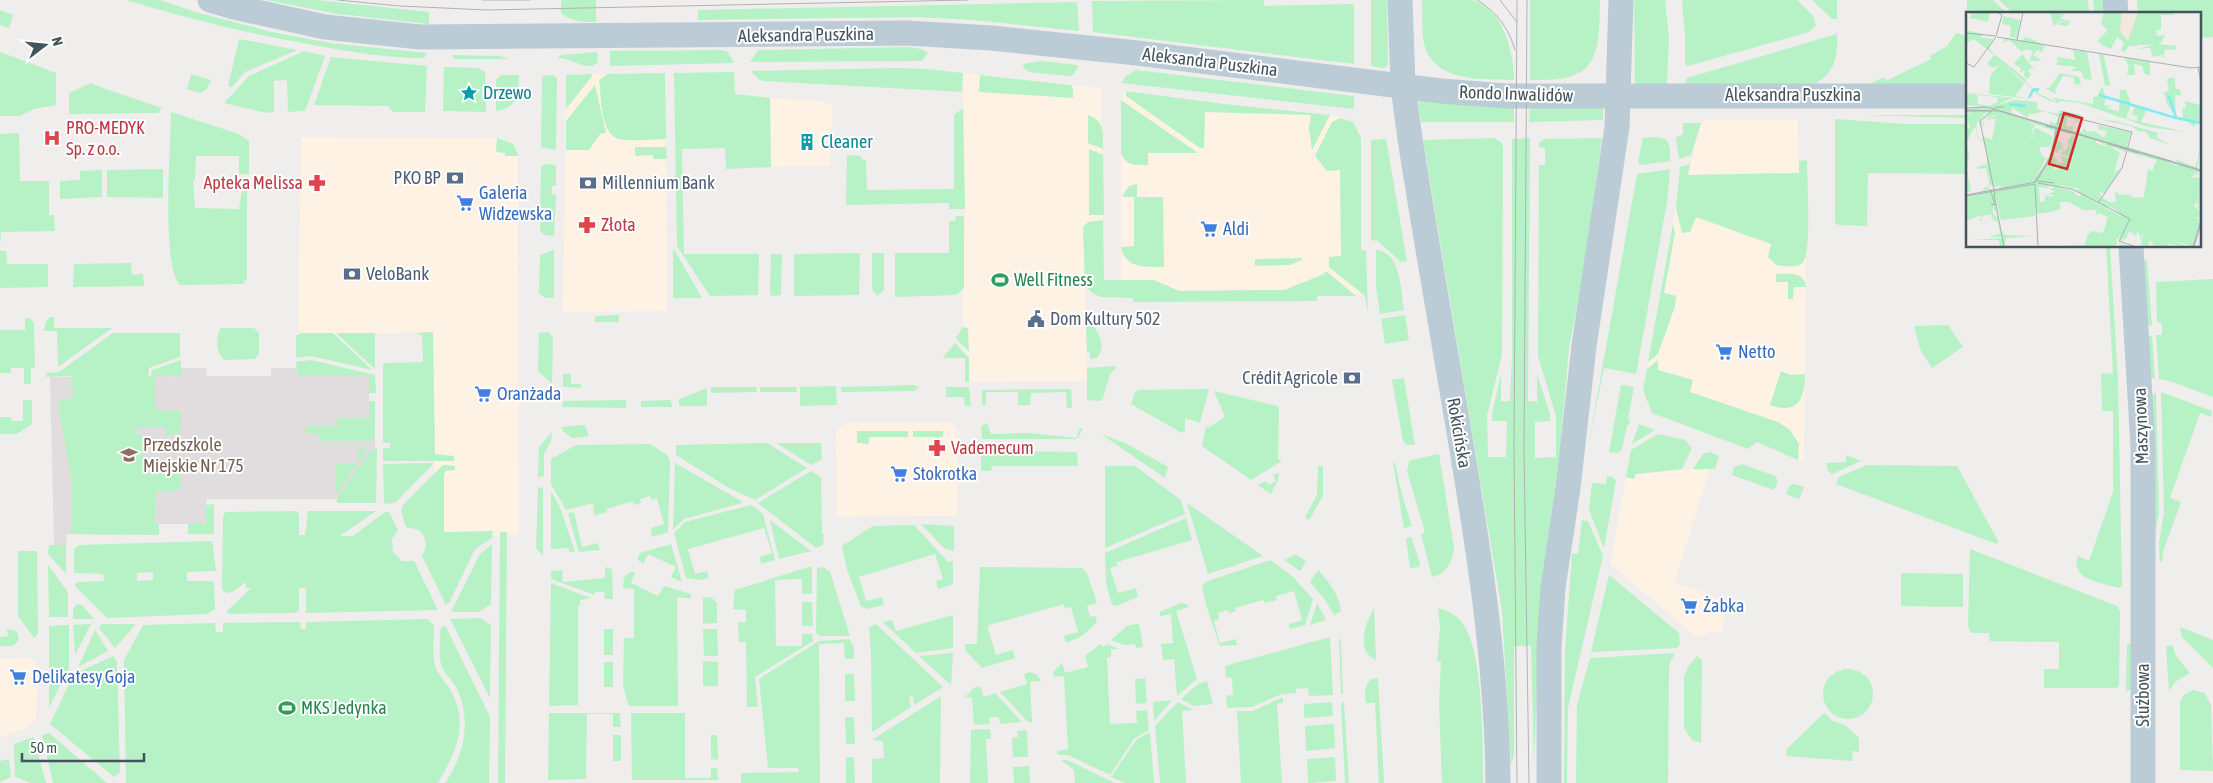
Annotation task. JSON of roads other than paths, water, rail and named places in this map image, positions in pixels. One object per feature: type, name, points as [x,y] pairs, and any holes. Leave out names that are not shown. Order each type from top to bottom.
[{"type":"main road","name":"Aleksandra Puszkina","points":[[210,0],[325,27],[420,37],[907,33],[991,38],[1137,53],[1403,86]]},
{"type":"main road","points":[[1400,0],[1403,86]]},
{"type":"main road","points":[[1549,783],[1549,647],[1553,588],[1568,488],[1584,346],[1611,171],[1619,96],[1621,0]]},
{"type":"main road","name":"Rondo Inwalidów","points":[[1403,86],[1511,96],[1619,96]]},
{"type":"main road","name":"Rokicińska","points":[[1403,86],[1487,614],[1493,664],[1498,783]]},
{"type":"main road","name":"Aleksandra Puszkina","points":[[1619,96],[1966,96]]},
{"type":"main road","name":"Maszynowa","points":[[2131,248],[2142,414],[2143,606]]},
{"type":"main road","name":"Służbowa","points":[[2143,606],[2143,783]]},
{"type":"tram line","points":[[338,0],[400,6],[487,10],[968,0]]},
{"type":"tram line","points":[[482,0],[530,0]]},
{"type":"tram line","points":[[1477,0],[1490,9],[1501,21],[1509,34],[1515,50]]},
{"type":"tram line","points":[[1500,0],[1517,22]]},
{"type":"tram line","points":[[1517,0],[1514,446],[1517,783]]},
{"type":"tram line","points":[[1527,0],[1524,449],[1529,783]]},
{"type":"place","name":"Drzewo","points":[[469,93]]},
{"type":"place","name":"PRO-MEDYK Sp. z o.o.","points":[[52,138]]},
{"type":"place","name":"Cleaner","points":[[807,142]]},
{"type":"place","name":"PKO BP","points":[[455,178]]},
{"type":"place","name":"Apteka Melissa","points":[[317,183]]},
{"type":"place","name":"Millennium Bank","points":[[588,183]]},
{"type":"place","name":"Galeria Widzewska","points":[[465,203]]},
{"type":"place","name":"Złota","points":[[587,225]]},
{"type":"place","name":"Aldi","points":[[1209,229]]},
{"type":"place","name":"VeloBank","points":[[352,274]]},
{"type":"place","name":"Well Fitness","points":[[1000,280]]},
{"type":"place","name":"Dom Kultury 502","points":[[1036,319]]},
{"type":"place","name":"Netto","points":[[1724,352]]},
{"type":"place","name":"Crédit Agricole","points":[[1352,378]]},
{"type":"place","name":"Oranżada","points":[[483,394]]},
{"type":"place","name":"Vademecum","points":[[937,448]]},
{"type":"place","name":"Przedszkole Miejskie Nr 175","points":[[129,455]]},
{"type":"place","name":"Stokrotka","points":[[899,474]]},
{"type":"place","name":"Żabka","points":[[1689,606]]},
{"type":"place","name":"Delikatesy Goja","points":[[18,677]]},
{"type":"place","name":"MKS Jedynka","points":[[287,708]]}]
